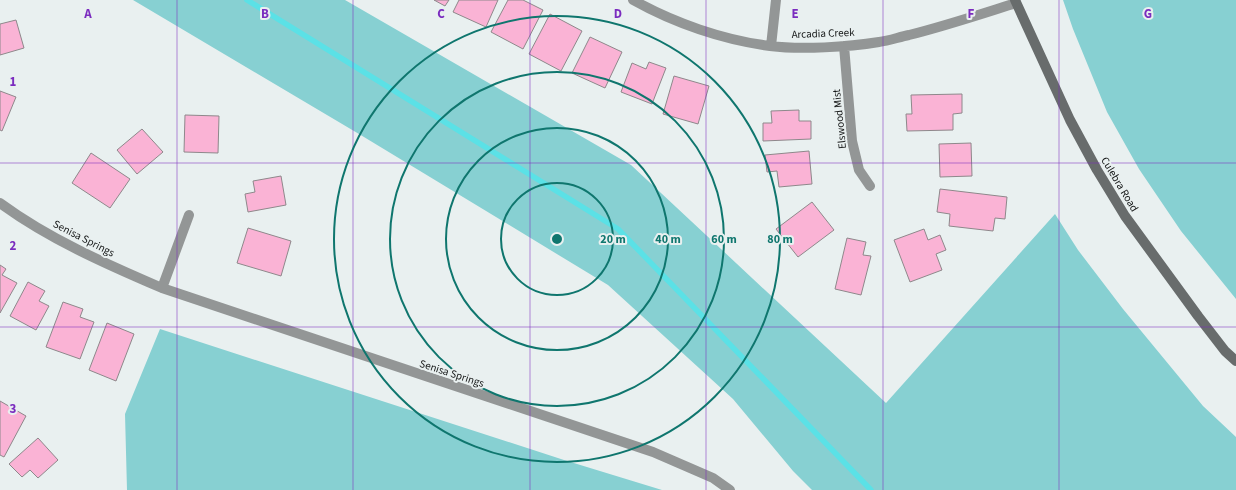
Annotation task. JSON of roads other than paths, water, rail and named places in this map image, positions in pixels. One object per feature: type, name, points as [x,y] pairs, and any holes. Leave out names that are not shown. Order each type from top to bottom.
[{"type":"main road","name":"Culebra Road","points":[[1016,2],[1070,120],[1097,170],[1125,216],[1198,316],[1225,351],[1236,362]]},
{"type":"street","name":"Arcadia Creek","points":[[633,0],[646,8],[696,28],[733,38],[771,46],[808,47],[844,46],[880,42],[925,31],[1016,2]]},
{"type":"street","points":[[771,46],[776,0]]},
{"type":"street","name":"Elswood Mist","points":[[844,46],[852,141],[859,170],[870,186]]},
{"type":"street","name":"Senisa Springs","points":[[0,203],[65,244],[162,288],[653,452],[713,478],[730,490]]},
{"type":"street","points":[[162,288],[189,215]]},
{"type":"waterway","points":[[247,0],[618,229],[871,490]]}]
